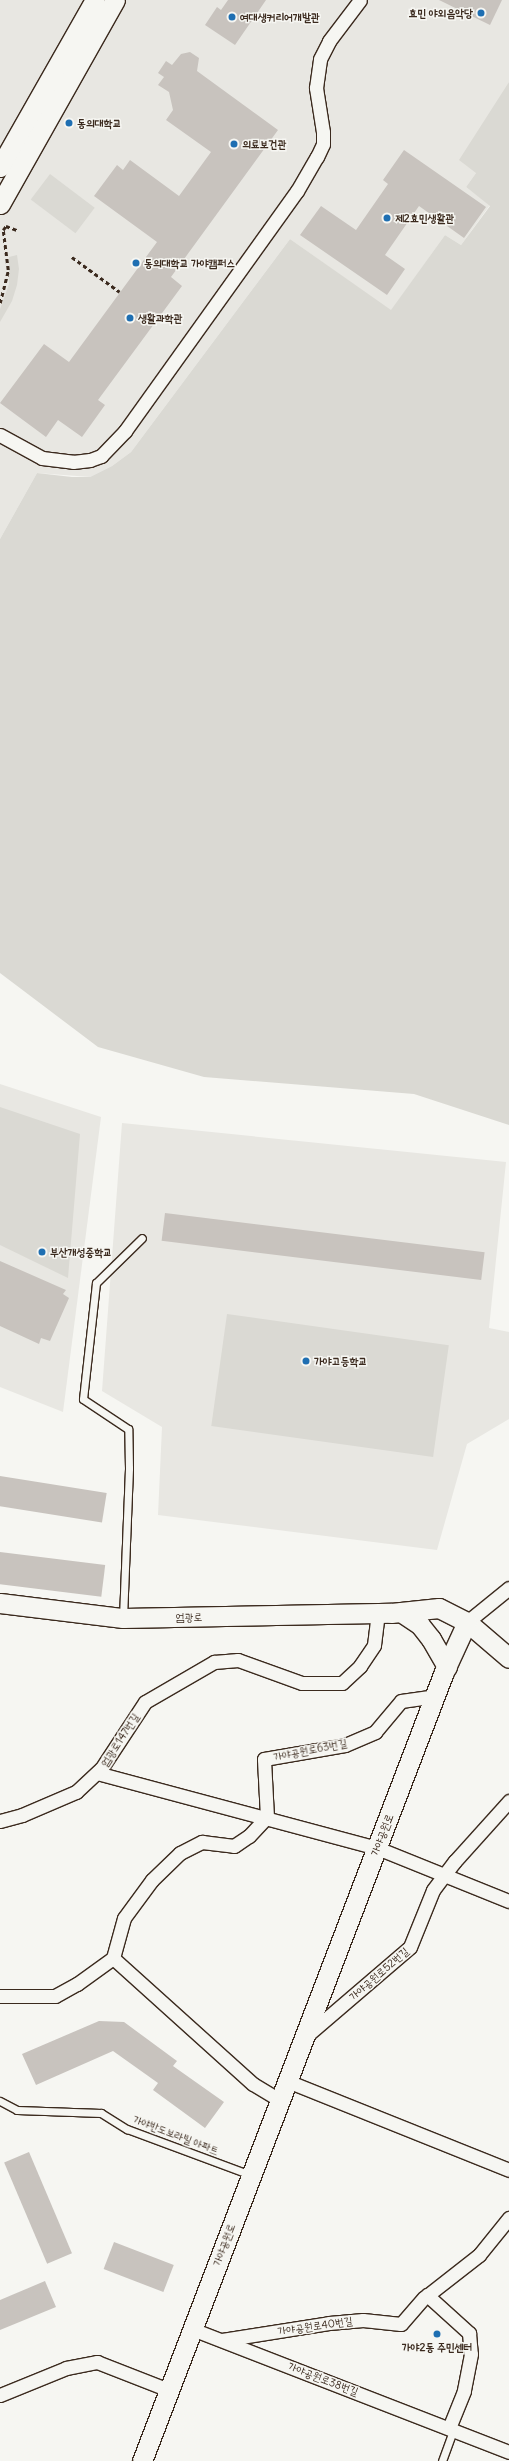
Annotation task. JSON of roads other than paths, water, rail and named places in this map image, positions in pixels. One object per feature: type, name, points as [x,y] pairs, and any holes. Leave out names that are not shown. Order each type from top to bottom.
[{"type":"main road","points":[[0,167],[94,0]]},
{"type":"main road","points":[[0,204],[115,0]]},
{"type":"main road","name":"엄광로","points":[[0,1603],[124,1618],[378,1614],[439,1608],[467,1622],[509,1658]]},
{"type":"main road","points":[[401,1612],[420,1625],[432,1639],[447,1667]]},
{"type":"main road","name":"가야공원로","points":[[142,2461],[376,1848],[435,1696],[467,1622]]},
{"type":"street","points":[[0,435],[42,458],[72,462],[90,460],[101,456],[125,431],[297,191],[317,157],[323,144],[323,132],[316,88],[320,59],[329,41],[360,0]]},
{"type":"street","name":"가야공원로","points":[[467,1622],[509,1588]]},
{"type":"street","name":"엄광로147번길","points":[[0,1821],[22,1815],[76,1792],[97,1773],[145,1702],[214,1662],[238,1660],[302,1683],[342,1683],[360,1666],[374,1645],[378,1614]]},
{"type":"street","name":"가야공원로63번길","points":[[266,1820],[264,1759],[345,1745],[375,1732],[400,1701],[435,1696]]},
{"type":"street","points":[[97,1773],[266,1820],[376,1848],[509,1901]]},
{"type":"street","name":"가야공원로52번길","points":[[303,2038],[410,1947],[433,1890],[509,1801]]},
{"type":"street","points":[[0,1996],[55,1996],[113,1958],[124,1918],[152,1880],[180,1853],[202,1842],[234,1846],[249,1836],[266,1820]]},
{"type":"street","points":[[113,1958],[253,2084],[280,2100]]},
{"type":"street","points":[[287,2081],[509,2170]]},
{"type":"street","name":"가야공원로40번길","points":[[222,2340],[329,2322],[363,2320],[401,2324],[427,2295],[479,2255],[509,2218]]},
{"type":"street","points":[[427,2295],[469,2333],[471,2354],[464,2391],[451,2429]]},
{"type":"street","name":"가야공원로38번길","points":[[192,2329],[509,2452]]},
{"type":"street","points":[[0,2395],[66,2368],[97,2362],[169,2390]]},
{"type":"lane","points":[[124,1618],[129,1468],[128,1429],[83,1399],[96,1283],[142,1238]]},
{"type":"lane","name":"가야반도보라빌 아파트","points":[[0,2102],[17,2110],[101,2113],[127,2129],[251,2175]]},
{"type":"lane","points":[[442,2461],[451,2429]]},
{"type":"place","name":"효민 야외음악당","points":[[481,13]]},
{"type":"place","name":"여대생커리어개발관","points":[[232,17]]},
{"type":"place","name":"동의대학교","points":[[69,123]]},
{"type":"place","name":"의료보건관","points":[[234,144]]},
{"type":"place","name":"제2효민생활관","points":[[387,218]]},
{"type":"place","name":"동의대학교 가야캠퍼스","points":[[136,263]]},
{"type":"place","name":"생활과학관","points":[[130,318]]},
{"type":"place","name":"부산개성중학교","points":[[42,1252]]},
{"type":"place","name":"가야고등학교","points":[[306,1361]]},
{"type":"place","name":"가야2동 주민센터","points":[[437,2334]]}]
